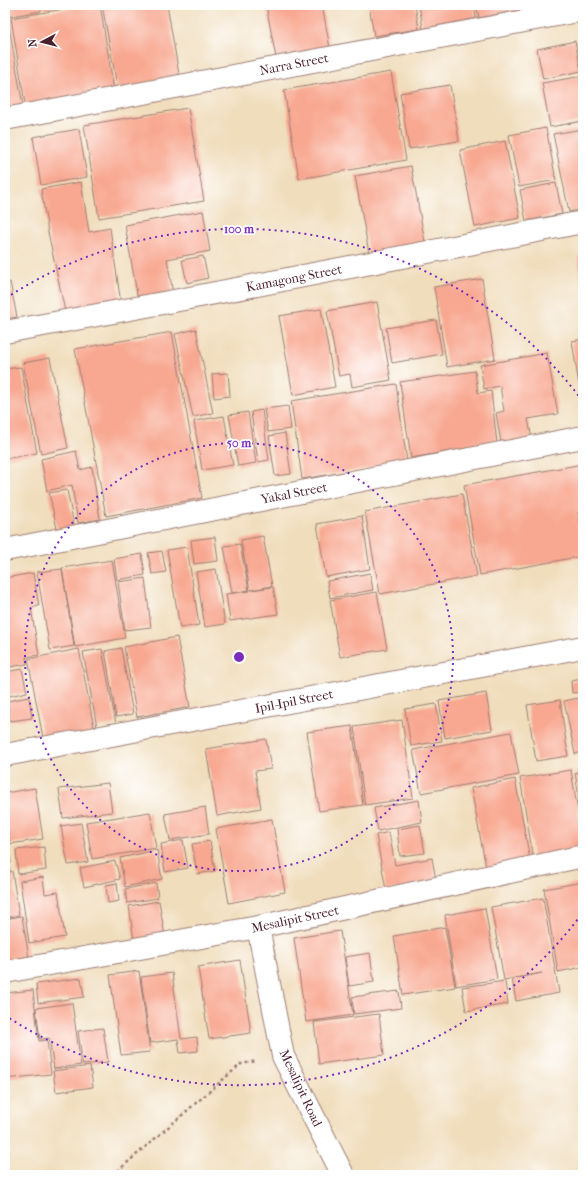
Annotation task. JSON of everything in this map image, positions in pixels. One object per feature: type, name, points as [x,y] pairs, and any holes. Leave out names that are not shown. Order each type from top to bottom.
[{"type":"street","name":"Narra Street","points":[[5,119],[583,10]]},
{"type":"street","name":"Kamagong Street","points":[[5,332],[583,222]]},
{"type":"street","name":"Yakal Street","points":[[5,550],[583,437]]},
{"type":"street","name":"Ipil-Ipil Street","points":[[5,755],[583,647]]},
{"type":"street","name":"Mesalipit Street","points":[[5,972],[258,927],[583,856]]},
{"type":"street","name":"Mesalipit Road","points":[[258,927],[283,1056],[343,1175]]},
{"type":"path","points":[[114,1175],[242,1064],[283,1056]]},
{"type":"building","points":[[5,5],[40,5],[41,11],[6,17]]},
{"type":"building","points":[[43,5],[64,5],[64,6],[44,9]]},
{"type":"building","points":[[88,5],[100,5],[115,96],[26,110],[11,18]]},
{"type":"building","points":[[102,5],[167,5],[180,80],[118,91]]},
{"type":"building","points":[[266,5],[322,5],[330,48],[276,58]]},
{"type":"building","points":[[369,5],[415,5],[419,29],[374,36]]},
{"type":"building","points":[[419,5],[474,5],[477,23],[424,34]]},
{"type":"building","points":[[476,5],[521,5],[522,14],[480,22]]},
{"type":"building","points":[[524,5],[557,5],[525,11]]},
{"type":"building","points":[[8,21],[24,111],[5,115],[5,22]]},
{"type":"building","points":[[575,41],[581,71],[543,79],[537,49]]},
{"type":"building","points":[[391,72],[406,160],[299,179],[284,90]]},
{"type":"building","points":[[583,76],[583,121],[550,127],[542,83]]},
{"type":"building","points":[[450,85],[459,141],[409,149],[400,93]]},
{"type":"building","points":[[188,108],[204,201],[99,218],[84,125]]},
{"type":"building","points":[[546,128],[556,180],[519,187],[509,135]]},
{"type":"building","points":[[79,129],[87,177],[41,185],[33,137]]},
{"type":"building","points":[[583,129],[583,209],[569,212],[553,134]]},
{"type":"building","points":[[505,141],[520,218],[475,227],[460,150]]},
{"type":"building","points":[[411,166],[425,242],[369,253],[355,176]]},
{"type":"building","points":[[81,182],[89,232],[110,228],[121,304],[66,316],[48,232],[41,189]]},
{"type":"building","points":[[556,183],[562,214],[526,221],[520,190]]},
{"type":"building","points":[[203,211],[210,251],[167,259],[173,294],[138,300],[125,225]]},
{"type":"building","points":[[203,256],[208,278],[187,283],[182,260]]},
{"type":"building","points":[[578,256],[583,256],[583,289],[582,289]]},
{"type":"building","points":[[482,279],[495,359],[447,367],[434,287]]},
{"type":"building","points":[[10,282],[17,317],[5,319],[5,283]]},
{"type":"building","points":[[377,302],[391,380],[352,387],[350,374],[339,376],[327,311]]},
{"type":"building","points":[[321,309],[335,387],[293,395],[279,316]]},
{"type":"building","points":[[436,320],[442,354],[392,363],[386,328]]},
{"type":"building","points":[[196,329],[213,413],[193,417],[175,334]]},
{"type":"building","points":[[172,332],[202,498],[106,516],[75,349]]},
{"type":"building","points":[[583,339],[583,385],[579,385],[572,341]]},
{"type":"building","points":[[547,353],[558,414],[528,419],[533,444],[502,449],[496,413],[504,411],[500,386],[484,389],[480,365]]},
{"type":"building","points":[[50,358],[68,448],[41,454],[23,363]]},
{"type":"building","points":[[21,367],[37,453],[5,459],[5,369]]},
{"type":"building","points":[[475,371],[478,393],[491,391],[497,443],[411,458],[400,382]]},
{"type":"building","points":[[228,373],[230,396],[214,398],[212,374]]},
{"type":"building","points":[[396,384],[407,462],[302,479],[291,401]]},
{"type":"building","points":[[288,406],[291,429],[268,432],[264,409]]},
{"type":"building","points":[[262,410],[269,460],[258,462],[251,412]]},
{"type":"building","points":[[248,412],[256,463],[238,466],[229,415]]},
{"type":"building","points":[[224,416],[233,465],[202,470],[194,421]]},
{"type":"building","points":[[285,433],[291,474],[275,476],[269,436]]},
{"type":"building","points":[[76,451],[80,470],[92,467],[100,519],[78,523],[72,485],[47,491],[41,459]]},
{"type":"building","points":[[583,464],[583,511],[578,512],[583,539],[583,556],[480,575],[464,485]]},
{"type":"building","points":[[67,490],[75,530],[58,533],[49,493]]},
{"type":"building","points":[[462,494],[477,576],[380,594],[365,512]]},
{"type":"building","points":[[362,516],[370,569],[326,577],[317,524]]},
{"type":"building","points":[[263,536],[272,586],[251,590],[273,587],[278,614],[230,621],[226,594],[250,591],[241,540]]},
{"type":"building","points":[[215,537],[218,561],[194,564],[191,540]]},
{"type":"building","points":[[240,544],[249,590],[232,593],[224,546]]},
{"type":"building","points":[[187,547],[199,625],[180,628],[167,550]]},
{"type":"building","points":[[162,551],[166,572],[152,574],[148,553]]},
{"type":"building","points":[[142,554],[145,575],[117,580],[114,559]]},
{"type":"building","points":[[112,560],[125,638],[75,647],[62,568]]},
{"type":"building","points":[[62,569],[74,646],[50,650],[37,572]]},
{"type":"building","points":[[216,569],[225,624],[205,627],[196,572]]},
{"type":"building","points":[[33,573],[39,606],[31,608],[39,655],[26,657],[27,664],[5,668],[5,578]]},
{"type":"building","points":[[370,573],[373,590],[330,598],[327,581]]},
{"type":"building","points":[[145,578],[151,627],[125,630],[118,582]]},
{"type":"building","points":[[377,592],[387,649],[340,657],[330,600]]},
{"type":"building","points":[[177,637],[190,707],[137,717],[124,647]]},
{"type":"building","points":[[121,648],[133,714],[116,717],[105,651]]},
{"type":"building","points":[[79,649],[95,733],[44,743],[28,659]]},
{"type":"building","points":[[102,649],[116,724],[97,727],[83,652]]},
{"type":"building","points":[[22,669],[27,692],[5,697],[5,672]]},
{"type":"building","points":[[583,679],[583,692],[572,693],[571,681]]},
{"type":"building","points":[[486,693],[492,730],[445,738],[439,701]]},
{"type":"building","points":[[29,697],[32,718],[10,721],[7,701]]},
{"type":"building","points":[[583,697],[583,752],[575,754],[564,701]]},
{"type":"building","points":[[560,700],[568,756],[536,761],[527,705]]},
{"type":"building","points":[[436,704],[442,741],[411,746],[405,709]]},
{"type":"building","points":[[402,720],[413,798],[365,805],[354,727]]},
{"type":"building","points":[[352,726],[363,805],[319,811],[307,732]]},
{"type":"building","points":[[511,732],[519,775],[421,793],[413,750]]},
{"type":"building","points":[[266,739],[271,769],[255,771],[261,808],[217,816],[206,749]]},
{"type":"building","points":[[571,770],[583,841],[583,855],[534,862],[520,778]]},
{"type":"building","points":[[583,771],[583,803],[580,804],[575,773]]},
{"type":"building","points":[[515,779],[530,860],[486,868],[471,788]]},
{"type":"building","points":[[108,783],[112,812],[63,818],[59,789]]},
{"type":"building","points":[[35,788],[43,839],[10,844],[5,813],[5,793]]},
{"type":"building","points":[[419,800],[422,822],[378,831],[374,808]]},
{"type":"building","points":[[205,807],[209,834],[170,840],[165,814]]},
{"type":"building","points":[[150,812],[156,848],[92,859],[86,822]]},
{"type":"building","points":[[272,819],[285,892],[229,903],[216,829]]},
{"type":"building","points":[[81,823],[88,862],[68,865],[61,826]]},
{"type":"building","points":[[420,825],[425,853],[400,856],[397,829]]},
{"type":"building","points":[[5,828],[11,863],[5,864]]},
{"type":"building","points":[[389,832],[395,865],[432,858],[437,885],[386,890],[376,835]]},
{"type":"building","points":[[183,840],[188,868],[165,872],[161,844]]},
{"type":"building","points":[[210,841],[215,871],[197,874],[192,844]]},
{"type":"building","points":[[44,847],[46,870],[18,874],[16,850]]},
{"type":"building","points":[[157,850],[162,879],[125,887],[120,858]]},
{"type":"building","points":[[115,861],[120,879],[84,887],[80,868]]},
{"type":"building","points":[[12,871],[19,915],[5,918],[5,872]]},
{"type":"building","points":[[43,877],[45,894],[58,892],[65,937],[29,943],[20,881]]},
{"type":"building","points":[[583,882],[583,967],[558,972],[544,889]]},
{"type":"building","points":[[117,883],[119,901],[108,903],[106,885]]},
{"type":"building","points":[[156,883],[158,898],[127,903],[125,889]]},
{"type":"building","points":[[543,898],[559,993],[516,1001],[512,979],[542,973],[504,980],[491,907]]},
{"type":"building","points":[[159,901],[165,936],[134,941],[129,906]]},
{"type":"building","points":[[485,908],[497,979],[456,986],[445,915]]},
{"type":"building","points":[[22,916],[30,964],[5,968],[5,919]]},
{"type":"building","points":[[445,927],[455,987],[403,995],[394,936]]},
{"type":"building","points":[[340,931],[353,1015],[306,1022],[294,938]]},
{"type":"building","points":[[370,953],[374,982],[349,986],[345,957]]},
{"type":"building","points":[[240,960],[251,1033],[209,1039],[198,967]]},
{"type":"building","points":[[139,971],[150,1052],[121,1055],[110,975]]},
{"type":"building","points":[[172,973],[181,1039],[197,1037],[198,1051],[180,1053],[178,1039],[150,1043],[141,977]]},
{"type":"building","points":[[81,978],[84,997],[38,1003],[36,984]]},
{"type":"building","points":[[505,981],[508,1004],[466,1011],[462,987]]},
{"type":"building","points":[[33,990],[39,1041],[47,1040],[51,1074],[5,1079],[5,993]]},
{"type":"building","points":[[399,991],[401,1008],[354,1014],[352,997]]},
{"type":"building","points":[[72,1003],[81,1065],[54,1069],[49,1038],[40,1039],[36,1008]]},
{"type":"building","points":[[379,1014],[384,1055],[319,1064],[314,1022]]},
{"type":"building","points":[[103,1028],[108,1062],[83,1065],[78,1031]]},
{"type":"building","points":[[90,1066],[93,1087],[56,1092],[53,1071]]}]
